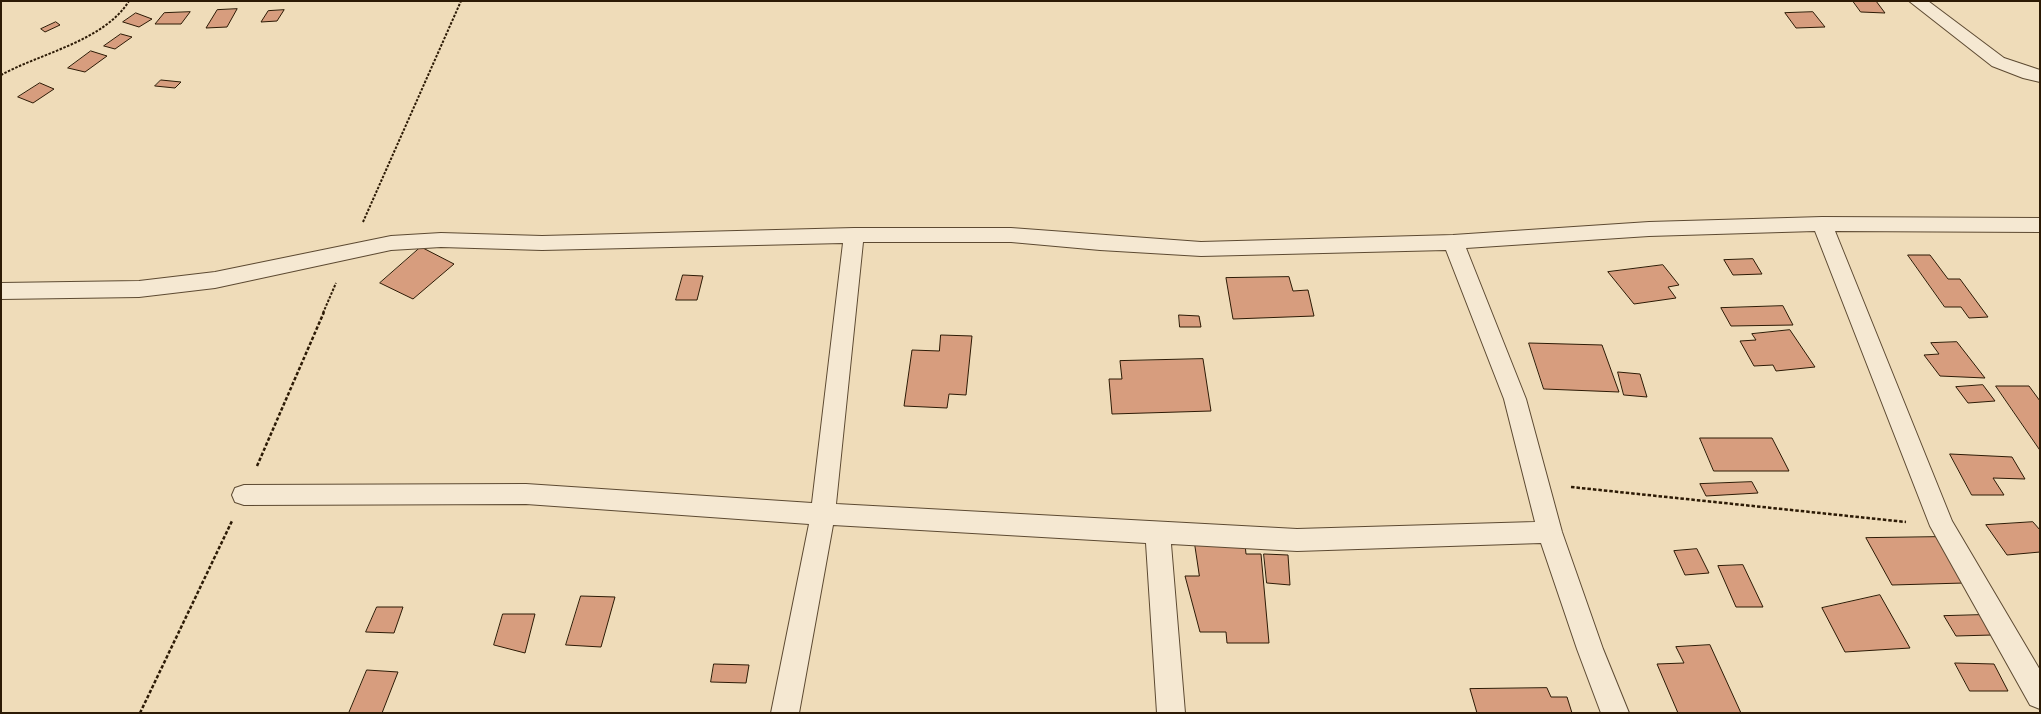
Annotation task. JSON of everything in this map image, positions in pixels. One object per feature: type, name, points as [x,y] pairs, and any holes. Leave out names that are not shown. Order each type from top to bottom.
[{"type":"street","points":[[1917,1],[1998,62],[2029,74],[2040,76]]},
{"type":"street","points":[[1,291],[139,289],[215,280],[390,242],[441,240],[549,243],[854,234],[1011,235],[1100,243],[1201,249],[1453,242],[1649,229],[1822,224],[2040,224]]},
{"type":"street","points":[[1822,224],[1942,526],[2040,696]]},
{"type":"street","points":[[785,713],[823,514],[854,234]]},
{"type":"street","points":[[1453,242],[1515,399],[1550,532],[1590,649],[1615,713]]},
{"type":"street","points":[[244,495],[526,494],[823,514],[1297,540],[1550,532]]},
{"type":"street","points":[[1158,532],[1172,713]]},
{"type":"path","points":[[1,75],[104,27],[121,15],[129,1]]},
{"type":"path","points":[[140,713],[244,495],[461,1]]},
{"type":"path","points":[[1537,484],[1942,526]]},
{"type":"building","points":[[1853,1],[1876,1],[1885,13],[1861,12]]},
{"type":"building","points":[[237,9],[227,27],[206,28],[217,10]]},
{"type":"building","points":[[284,10],[277,21],[261,22],[268,11]]},
{"type":"building","points":[[190,12],[181,24],[155,24],[164,13]]},
{"type":"building","points":[[1813,12],[1825,27],[1796,28],[1785,13]]},
{"type":"building","points":[[136,13],[152,19],[139,27],[123,22]]},
{"type":"building","points":[[56,22],[60,25],[45,32],[41,29]]},
{"type":"building","points":[[121,34],[132,37],[115,49],[104,46]]},
{"type":"building","points":[[91,51],[107,56],[85,72],[68,68]]},
{"type":"building","points":[[161,80],[181,82],[175,88],[155,86]]},
{"type":"building","points":[[40,83],[54,89],[33,103],[18,97]]},
{"type":"building","points":[[421,247],[454,264],[413,299],[380,283]]},
{"type":"building","points":[[1908,255],[1930,255],[1948,279],[1960,279],[1988,317],[1969,318],[1961,307],[1945,307]]},
{"type":"building","points":[[1753,259],[1762,274],[1733,275],[1724,260]]},
{"type":"building","points":[[1663,265],[1679,285],[1668,287],[1676,298],[1634,304],[1608,272]]},
{"type":"building","points":[[683,275],[703,276],[697,300],[676,300]]},
{"type":"building","points":[[1289,277],[1293,291],[1308,290],[1314,316],[1233,319],[1226,278]]},
{"type":"building","points":[[1783,306],[1793,325],[1731,326],[1721,308]]},
{"type":"building","points":[[1179,315],[1199,316],[1201,327],[1180,327]]},
{"type":"building","points":[[1790,330],[1815,367],[1776,371],[1773,365],[1754,366],[1740,341],[1756,340],[1752,334]]},
{"type":"building","points":[[941,335],[972,336],[966,395],[949,394],[947,408],[904,406],[912,350],[939,351]]},
{"type":"building","points":[[1957,342],[1985,378],[1940,376],[1924,355],[1939,354],[1931,343]]},
{"type":"building","points":[[1529,343],[1602,345],[1619,392],[1544,389]]},
{"type":"building","points":[[1203,359],[1211,411],[1112,414],[1109,379],[1122,379],[1120,361]]},
{"type":"building","points":[[1618,372],[1640,374],[1647,397],[1624,395]]},
{"type":"building","points":[[1983,385],[1995,401],[1968,403],[1956,387]]},
{"type":"building","points":[[1996,386],[2029,386],[2040,401],[2040,450]]},
{"type":"building","points":[[1700,438],[1772,438],[1789,471],[1714,471]]},
{"type":"building","points":[[1950,454],[2012,457],[2025,479],[1993,478],[2004,495],[1972,495]]},
{"type":"building","points":[[1752,482],[1758,493],[1706,496],[1700,484]]},
{"type":"building","points":[[2033,522],[2040,530],[2040,552],[2007,555],[1986,525]]},
{"type":"building","points":[[1937,537],[1964,583],[1892,585],[1866,538]]},
{"type":"building","points":[[1195,544],[1245,544],[1246,554],[1261,554],[1269,643],[1227,643],[1226,632],[1200,632],[1185,576],[1199,576]]},
{"type":"building","points":[[1697,549],[1709,573],[1685,575],[1674,551]]},
{"type":"building","points":[[1264,554],[1288,555],[1290,585],[1267,583]]},
{"type":"building","points":[[1743,565],[1763,607],[1736,607],[1718,566]]},
{"type":"building","points":[[1880,595],[1910,648],[1845,652],[1822,608]]},
{"type":"building","points":[[581,596],[615,597],[601,647],[566,645]]},
{"type":"building","points":[[377,607],[403,607],[394,633],[366,632]]},
{"type":"building","points":[[503,614],[535,614],[525,653],[494,645]]},
{"type":"building","points":[[1980,615],[1992,635],[1956,636],[1944,616]]},
{"type":"building","points":[[1710,645],[1741,713],[1678,713],[1657,664],[1684,663],[1676,647]]},
{"type":"building","points":[[1955,663],[1994,664],[2008,691],[1970,691]]},
{"type":"building","points":[[714,664],[749,665],[746,683],[711,682]]},
{"type":"building","points":[[367,670],[398,672],[382,713],[349,713]]},
{"type":"building","points":[[1547,688],[1551,697],[1567,697],[1572,713],[1477,713],[1470,689]]}]
